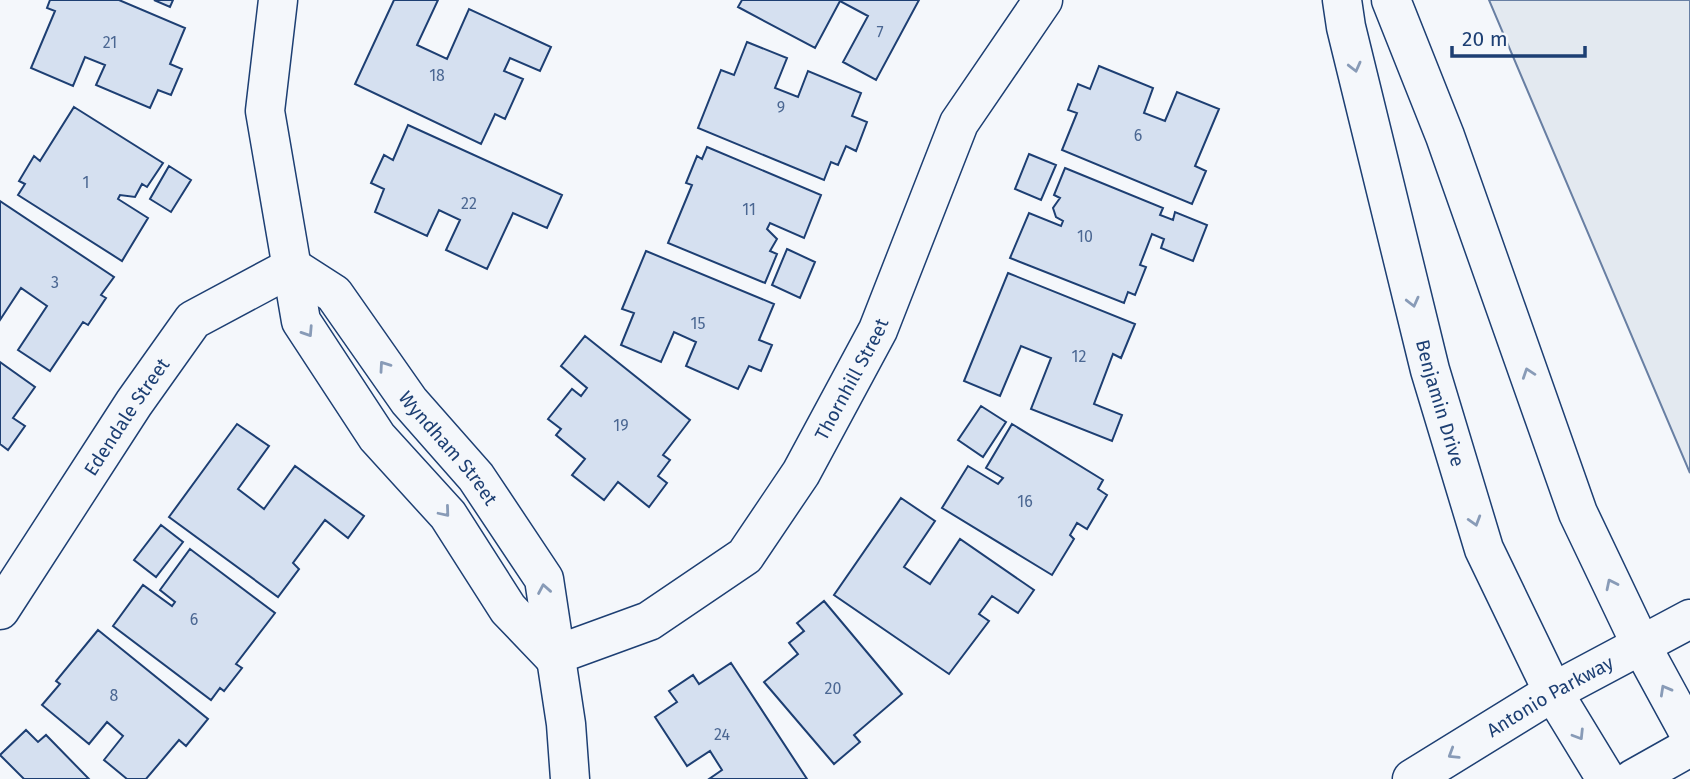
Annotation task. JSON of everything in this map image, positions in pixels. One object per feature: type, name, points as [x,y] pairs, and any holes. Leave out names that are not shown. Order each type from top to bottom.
[{"type":"street","points":[[278,0],[265,111],[292,267]]},
{"type":"street","name":"Thornhill Street","points":[[553,656],[649,621],[745,556],[801,473],[878,330],[959,123],[1043,0]]},
{"type":"street","name":"Benjamin Drive","points":[[1342,0],[1346,27],[1430,370],[1483,549],[1553,692],[1606,779]]},
{"type":"street","points":[[1391,0],[1449,149],[1578,513],[1641,645],[1690,735]]},
{"type":"street","name":"Edendale Street","points":[[0,610],[134,403],[193,320],[292,267]]},
{"type":"street","name":"Wyndham Street","points":[[292,267],[334,294],[409,401],[475,477],[544,579],[553,656],[566,724],[570,779]]},
{"type":"street","name":"Antonio Parkway","points":[[1412,779],[1553,692],[1690,619]]},
{"type":"street","points":[[1633,779],[1690,747]]},
{"type":"shaded area","points":[[1489,0],[1690,0],[1690,473]]},
{"type":"building","points":[[50,0],[119,0],[185,28],[170,64],[182,69],[171,95],[158,90],[150,108],[96,85],[105,65],[85,57],[73,86],[31,68],[55,11],[47,8]]},
{"type":"building","points":[[154,0],[173,0],[170,7]]},
{"type":"building","points":[[394,0],[438,0],[417,45],[447,59],[469,9],[551,47],[540,71],[510,58],[504,71],[523,79],[505,119],[495,114],[481,144],[355,84]]},
{"type":"building","points":[[742,0],[919,0],[876,80],[843,62],[868,16],[840,1],[815,48],[738,7]]},
{"type":"building","points":[[747,42],[787,58],[775,88],[798,97],[808,71],[861,93],[852,116],[867,122],[856,151],[846,146],[838,165],[831,162],[824,180],[698,128],[721,70],[734,75]]},
{"type":"building","points":[[1099,66],[1153,88],[1144,113],[1165,121],[1177,92],[1219,109],[1195,166],[1206,171],[1192,204],[1062,150],[1077,113],[1068,110],[1078,84],[1090,89]]},
{"type":"building","points":[[74,107],[163,163],[147,187],[142,184],[135,197],[120,195],[118,199],[148,218],[122,261],[18,195],[25,184],[19,181],[34,156],[40,161]]},
{"type":"building","points":[[408,125],[562,195],[547,228],[513,213],[487,269],[446,250],[460,220],[439,210],[427,236],[375,212],[384,189],[371,183],[384,155],[393,160]]},
{"type":"building","points":[[707,147],[821,195],[804,238],[770,223],[767,229],[777,239],[770,251],[777,254],[765,283],[668,243],[692,185],[686,183],[697,156],[702,159]]},
{"type":"building","points":[[1029,154],[1056,165],[1041,200],[1015,189]]},
{"type":"building","points":[[169,166],[191,180],[171,212],[150,199]]},
{"type":"building","points":[[1065,168],[1163,208],[1160,215],[1173,220],[1175,212],[1207,225],[1193,261],[1161,248],[1164,239],[1152,234],[1140,265],[1146,267],[1135,295],[1128,292],[1124,303],[1010,258],[1029,213],[1061,226],[1063,221],[1056,217],[1053,208],[1060,198],[1054,195]]},
{"type":"building","points":[[0,201],[114,277],[101,295],[106,298],[88,325],[83,322],[50,371],[18,350],[47,306],[21,288],[0,320]]},
{"type":"building","points":[[787,249],[815,262],[800,298],[772,285]]},
{"type":"building","points":[[646,251],[774,304],[759,340],[772,345],[761,371],[749,366],[738,389],[686,366],[696,342],[674,332],[661,362],[621,345],[634,313],[622,309]]},
{"type":"building","points":[[1008,273],[1135,324],[1121,358],[1113,354],[1094,404],[1122,415],[1112,441],[1031,409],[1051,358],[1021,346],[1000,396],[964,381]]},
{"type":"building","points":[[585,336],[690,420],[663,455],[670,460],[658,476],[667,483],[649,507],[618,482],[604,500],[572,475],[585,459],[556,435],[561,429],[548,419],[572,389],[581,396],[587,388],[561,366]]},
{"type":"building","points":[[0,362],[35,387],[13,418],[25,426],[8,450],[0,444]]},
{"type":"building","points":[[981,406],[1006,422],[983,457],[958,440]]},
{"type":"building","points":[[237,424],[269,446],[238,489],[264,509],[295,466],[364,516],[348,538],[325,520],[293,563],[299,569],[278,597],[169,517]]},
{"type":"building","points":[[1012,424],[1103,480],[1098,489],[1107,495],[1087,529],[1077,523],[1070,535],[1074,539],[1052,575],[942,508],[968,466],[998,484],[1003,478],[986,468]]},
{"type":"building","points":[[901,498],[935,521],[904,567],[930,584],[960,539],[1034,590],[1018,613],[992,596],[979,614],[989,621],[949,674],[834,595]]},
{"type":"building","points":[[161,525],[183,542],[156,577],[134,560]]},
{"type":"building","points":[[190,549],[275,613],[236,664],[242,668],[224,691],[220,688],[211,700],[113,626],[143,585],[172,606],[175,602],[160,590]]},
{"type":"building","points":[[824,601],[902,694],[854,735],[860,742],[834,764],[764,682],[798,654],[789,643],[804,631],[797,623]]},
{"type":"building","points":[[98,630],[208,719],[186,746],[179,740],[146,779],[127,779],[104,760],[123,736],[107,722],[89,744],[42,705],[60,684],[56,681]]},
{"type":"building","points":[[731,663],[807,779],[709,779],[722,770],[710,751],[687,766],[655,717],[677,702],[669,691],[693,675],[699,684]]},
{"type":"building","points":[[26,730],[38,742],[46,735],[89,779],[24,779],[0,755]]}]
